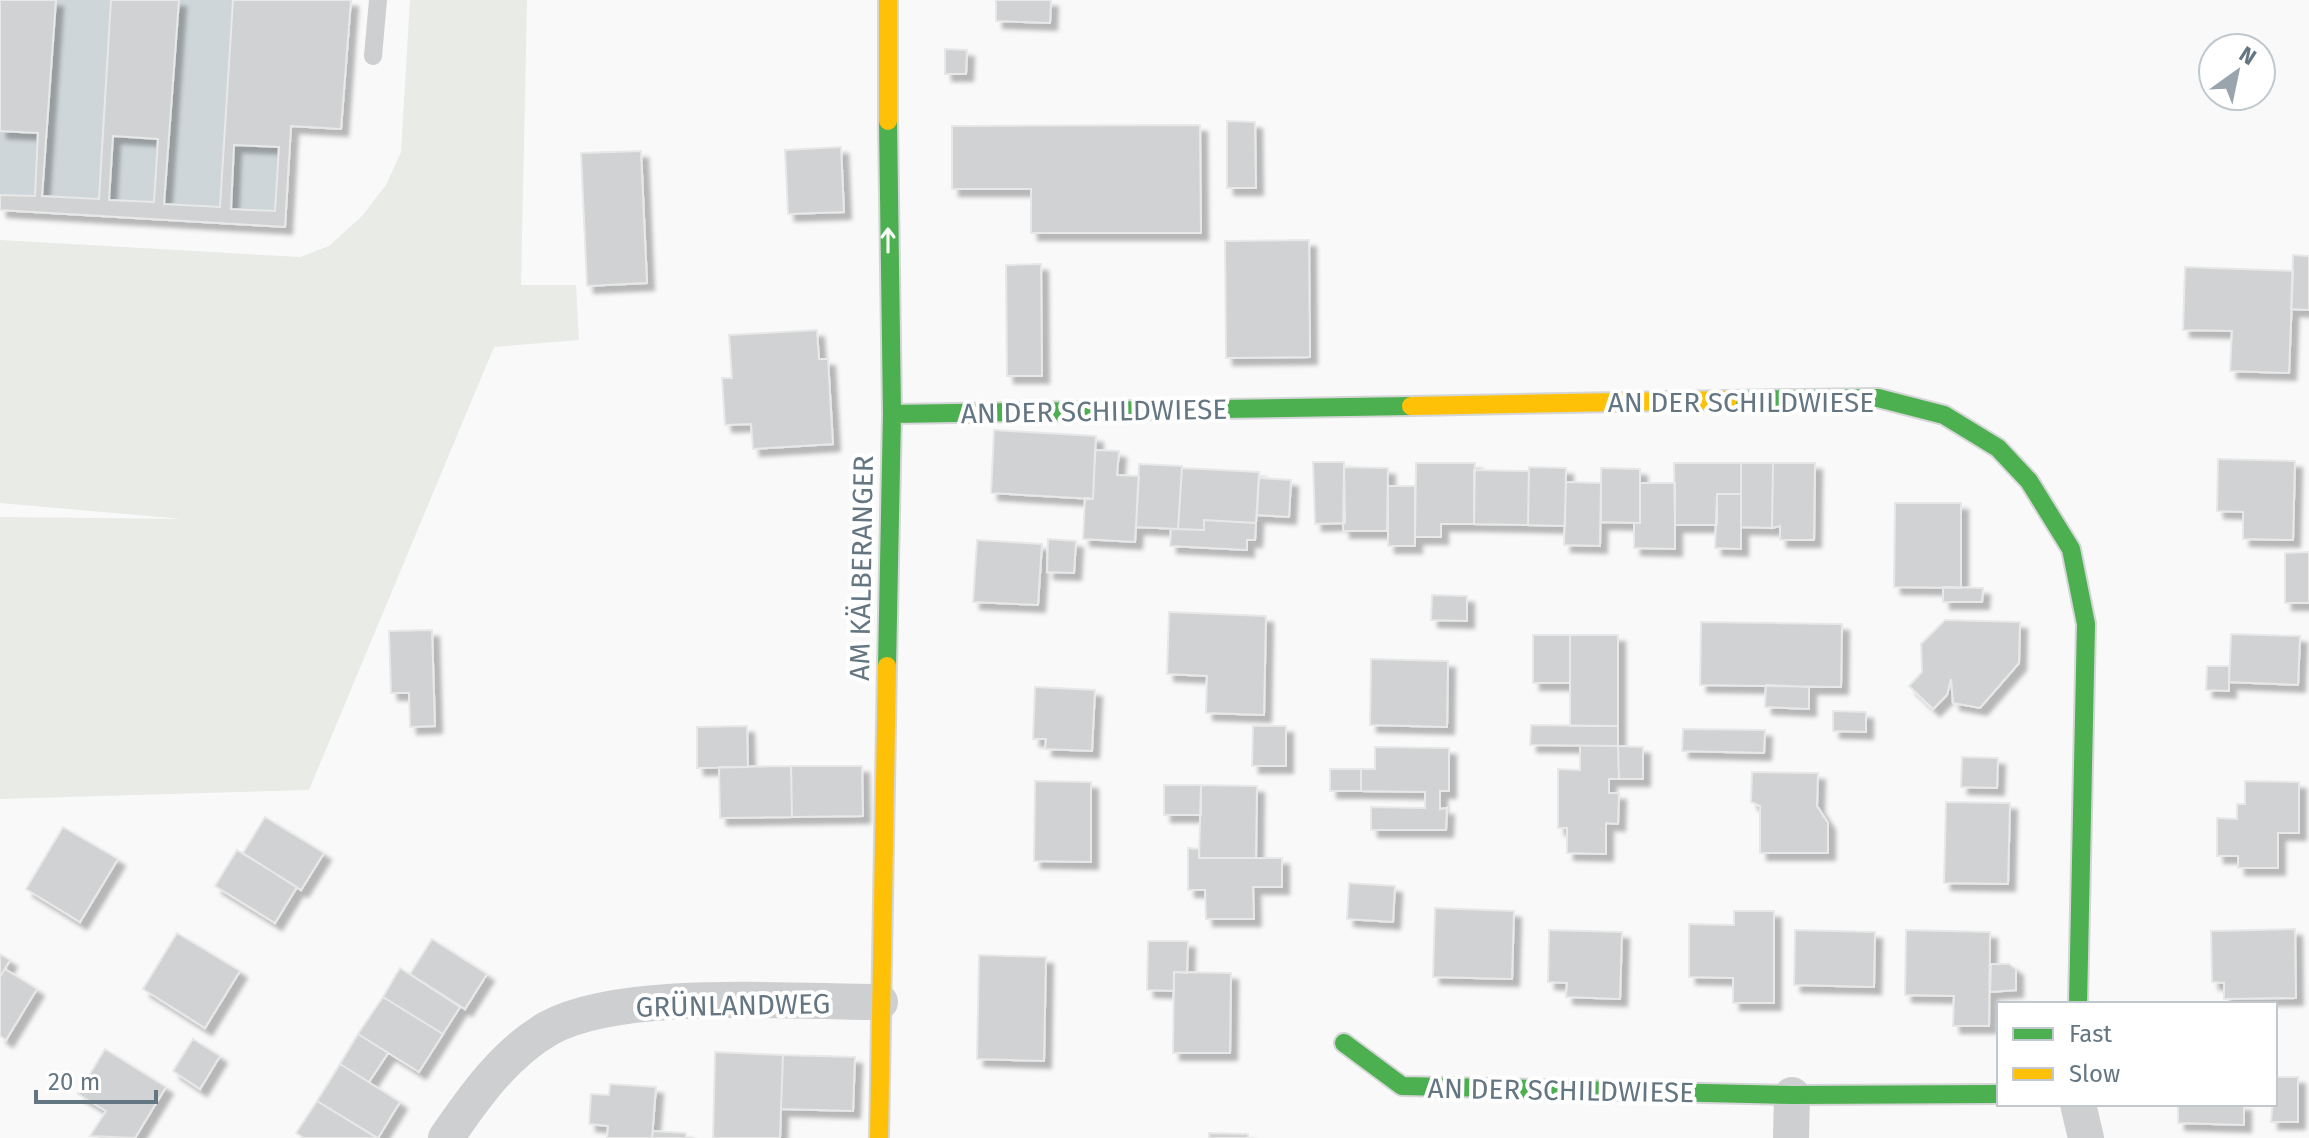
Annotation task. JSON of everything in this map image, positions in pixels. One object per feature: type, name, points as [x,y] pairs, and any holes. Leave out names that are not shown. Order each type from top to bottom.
[{"type":"street","name":"AM KÄLBERANGER","points":[[879,1138],[892,414],[888,318],[888,0]]},
{"type":"street","name":"AN DER SCHILDWIESE","points":[[892,414],[1878,398],[1944,415],[1998,448],[2029,481],[2071,549],[2086,624],[2078,1002]]},
{"type":"street","name":"GRÜNLANDWEG","points":[[446,1138],[471,1100],[512,1055],[550,1027],[590,1014],[645,1003],[880,1002]]},
{"type":"street","name":"AN DER SCHILDWIESE","points":[[1344,1043],[1402,1086],[1792,1095],[1997,1094]]},
{"type":"street","points":[[1791,1138],[1792,1095]]},
{"type":"street","points":[[2078,1106],[2086,1138]]},
{"type":"lane","points":[[373,56],[378,0]]},
{"type":"shaded area","points":[[56,0],[111,0],[99,199],[42,196]]},
{"type":"shaded area","points":[[179,0],[233,0],[220,207],[164,204]]},
{"type":"shaded area","points":[[410,0],[527,0],[521,285],[576,285],[579,340],[494,347],[309,790],[0,799],[0,517],[182,519],[0,503],[0,240],[300,257],[329,246],[362,216],[386,185],[401,152]]},
{"type":"shaded area","points":[[0,131],[38,133],[35,196],[0,195]]},
{"type":"shaded area","points":[[113,136],[158,139],[154,202],[109,200]]},
{"type":"shaded area","points":[[234,145],[279,147],[275,211],[231,209]]},
{"type":"building","points":[[0,0],[56,0],[42,196],[99,199],[111,0],[179,0],[164,204],[220,207],[233,0],[351,0],[341,129],[291,126],[285,227],[0,210],[0,195],[35,196],[38,133],[0,131]],"holes":[[[113,136],[158,139],[154,202],[109,200]],[[234,145],[279,147],[275,211],[231,209]]]},
{"type":"building","points":[[996,0],[1051,0],[1050,23],[996,21]]},
{"type":"building","points":[[945,49],[967,50],[966,74],[945,74]]},
{"type":"building","points":[[1227,121],[1255,122],[1256,188],[1227,188]]},
{"type":"building","points":[[1200,125],[1201,233],[1031,233],[1031,189],[952,189],[952,126]]},
{"type":"building","points":[[841,147],[844,212],[788,214],[785,150]]},
{"type":"building","points":[[641,151],[647,283],[587,286],[581,153]]},
{"type":"building","points":[[1309,240],[1310,357],[1226,358],[1225,241]]},
{"type":"building","points":[[2293,255],[2309,256],[2309,310],[2291,309]]},
{"type":"building","points":[[1041,264],[1042,376],[1007,376],[1006,265]]},
{"type":"building","points":[[2185,267],[2293,271],[2289,373],[2230,371],[2232,331],[2183,330]]},
{"type":"building","points":[[817,330],[819,359],[828,359],[833,444],[753,449],[751,424],[725,425],[722,378],[732,378],[729,335]]},
{"type":"building","points":[[994,430],[1096,436],[1093,499],[991,493]]},
{"type":"building","points":[[1095,450],[1119,451],[1117,475],[1139,476],[1135,542],[1083,539],[1085,498],[1093,499]]},
{"type":"building","points":[[2218,459],[2295,461],[2293,540],[2243,539],[2243,512],[2217,511]]},
{"type":"building","points":[[1313,462],[1344,462],[1345,523],[1315,524]]},
{"type":"building","points":[[1416,463],[1475,463],[1474,524],[1441,524],[1441,537],[1415,537]]},
{"type":"building","points":[[1674,463],[1741,463],[1741,494],[1717,494],[1717,525],[1675,525]]},
{"type":"building","points":[[1741,463],[1773,463],[1772,528],[1741,527]]},
{"type":"building","points":[[1773,463],[1815,463],[1814,540],[1780,540],[1780,526],[1772,528]]},
{"type":"building","points":[[1139,464],[1182,466],[1178,529],[1136,527]]},
{"type":"building","points":[[1344,467],[1388,468],[1387,531],[1343,531]]},
{"type":"building","points":[[1529,467],[1566,468],[1565,526],[1528,525]]},
{"type":"building","points":[[1182,468],[1259,472],[1256,523],[1204,520],[1204,530],[1178,529]]},
{"type":"building","points":[[1601,468],[1640,469],[1640,523],[1601,522]]},
{"type":"building","points":[[1474,470],[1529,471],[1528,525],[1474,524]]},
{"type":"building","points":[[1259,478],[1291,480],[1289,517],[1257,515]]},
{"type":"building","points":[[1566,482],[1601,483],[1600,546],[1564,545]]},
{"type":"building","points":[[1640,483],[1675,483],[1675,549],[1634,548],[1634,523],[1640,523]]},
{"type":"building","points":[[1388,486],[1415,486],[1415,546],[1388,546]]},
{"type":"building","points":[[1717,494],[1741,494],[1741,549],[1715,548]]},
{"type":"building","points":[[1895,503],[1961,503],[1961,588],[1894,587]]},
{"type":"building","points":[[1204,520],[1256,523],[1255,540],[1247,540],[1247,550],[1170,546],[1171,529],[1204,530]]},
{"type":"building","points":[[1048,539],[1076,541],[1074,573],[1047,572]]},
{"type":"building","points":[[977,540],[1042,544],[1038,605],[973,602]]},
{"type":"building","points":[[2309,552],[2309,603],[2285,603],[2285,553]]},
{"type":"building","points":[[1943,587],[1983,588],[1982,602],[1943,602]]},
{"type":"building","points":[[1432,595],[1467,596],[1467,621],[1431,620]]},
{"type":"building","points":[[1169,612],[1266,616],[1264,715],[1206,713],[1207,676],[1167,674]]},
{"type":"building","points":[[1945,620],[2020,622],[2019,663],[1980,708],[1953,703],[1951,679],[1947,695],[1933,709],[1909,686],[1922,672],[1921,644]]},
{"type":"building","points":[[1701,622],[1842,624],[1841,687],[1700,685]]},
{"type":"building","points":[[432,630],[435,726],[410,727],[409,693],[391,693],[389,631]]},
{"type":"building","points":[[2231,634],[2300,636],[2298,685],[2229,682]]},
{"type":"building","points":[[1533,635],[1570,635],[1570,683],[1533,683]]},
{"type":"building","points":[[1570,635],[1618,635],[1618,726],[1570,726]]},
{"type":"building","points":[[1371,659],[1448,661],[1447,727],[1370,725]]},
{"type":"building","points":[[2207,666],[2229,666],[2229,691],[2206,690]]},
{"type":"building","points":[[1766,685],[1809,687],[1809,709],[1765,707]]},
{"type":"building","points":[[1035,687],[1095,690],[1092,751],[1045,749],[1046,739],[1033,739]]},
{"type":"building","points":[[1833,711],[1866,712],[1866,732],[1833,731]]},
{"type":"building","points":[[1531,725],[1618,726],[1618,746],[1530,745]]},
{"type":"building","points":[[747,726],[748,767],[697,768],[697,727]]},
{"type":"building","points":[[1253,726],[1286,726],[1286,766],[1252,766]]},
{"type":"building","points":[[1683,729],[1765,730],[1764,753],[1682,751]]},
{"type":"building","points":[[1580,746],[1618,746],[1619,779],[1609,779],[1609,793],[1619,793],[1618,824],[1606,823],[1606,854],[1567,853],[1567,828],[1558,828],[1558,769],[1580,770]]},
{"type":"building","points":[[1618,746],[1643,747],[1643,779],[1619,779]]},
{"type":"building","points":[[1375,747],[1449,748],[1449,791],[1440,791],[1440,809],[1447,808],[1446,830],[1371,830],[1371,807],[1425,808],[1425,792],[1361,791],[1361,769],[1375,769]]},
{"type":"building","points":[[1962,757],[1998,758],[1997,788],[1961,787]]},
{"type":"building","points":[[791,766],[792,817],[720,818],[719,767]]},
{"type":"building","points":[[791,766],[862,766],[863,816],[792,817]]},
{"type":"building","points":[[1330,769],[1361,769],[1361,791],[1330,791]]},
{"type":"building","points":[[1752,772],[1818,773],[1817,806],[1828,823],[1828,853],[1760,853],[1760,806],[1751,802]]},
{"type":"building","points":[[1035,781],[1091,782],[1091,862],[1034,861]]},
{"type":"building","points":[[2245,781],[2299,782],[2299,833],[2278,833],[2278,868],[2238,868],[2238,856],[2217,856],[2217,818],[2237,819],[2237,804],[2245,804]]},
{"type":"building","points":[[1164,785],[1201,785],[1201,815],[1164,815]]},
{"type":"building","points":[[1201,785],[1257,786],[1256,858],[1199,858]]},
{"type":"building","points":[[1946,802],[2010,803],[2008,884],[1944,883]]},
{"type":"building","points":[[265,817],[324,853],[301,890],[243,853]]},
{"type":"building","points":[[63,827],[118,859],[80,922],[26,889]]},
{"type":"building","points":[[1188,848],[1199,849],[1199,858],[1282,858],[1282,887],[1253,887],[1254,919],[1206,919],[1205,890],[1188,890]]},
{"type":"building","points":[[237,850],[297,887],[275,923],[215,886]]},
{"type":"building","points":[[1349,883],[1395,886],[1393,922],[1347,919]]},
{"type":"building","points":[[1435,908],[1514,911],[1512,979],[1433,977]]},
{"type":"building","points":[[1734,911],[1774,911],[1774,1003],[1733,1003],[1733,978],[1689,977],[1689,924],[1734,925]]},
{"type":"building","points":[[2295,929],[2296,998],[2224,999],[2224,983],[2212,982],[2211,931]]},
{"type":"building","points":[[1549,930],[1622,932],[1620,999],[1566,997],[1567,983],[1548,982]]},
{"type":"building","points":[[1795,930],[1875,932],[1874,987],[1794,985]]},
{"type":"building","points":[[1906,930],[1990,932],[1989,1026],[1953,1026],[1954,996],[1905,995]]},
{"type":"building","points":[[177,933],[240,971],[205,1028],[143,989]]},
{"type":"building","points":[[432,939],[487,974],[465,1009],[410,974]]},
{"type":"building","points":[[1148,941],[1188,941],[1187,973],[1174,972],[1174,991],[1147,990]]},
{"type":"building","points":[[0,954],[10,960],[0,977]]},
{"type":"building","points":[[979,955],[1046,957],[1044,1061],[977,1059]]},
{"type":"building","points":[[1991,964],[2009,964],[2016,969],[2016,990],[1990,992]]},
{"type":"building","points":[[400,968],[460,1007],[443,1034],[383,997]]},
{"type":"building","points":[[5,969],[37,989],[6,1040],[0,1036],[0,977]]},
{"type":"building","points":[[1174,972],[1231,973],[1230,1053],[1173,1053]]},
{"type":"building","points":[[383,997],[443,1034],[419,1072],[358,1034]]},
{"type":"building","points":[[358,1034],[388,1053],[369,1082],[340,1064]]},
{"type":"building","points":[[193,1039],[220,1056],[200,1089],[173,1071]]},
{"type":"building","points":[[105,1049],[166,1087],[135,1138],[90,1136],[106,1111],[78,1094]]},
{"type":"building","points":[[715,1052],[783,1055],[780,1138],[713,1138]]},
{"type":"building","points":[[783,1055],[855,1057],[853,1111],[781,1109]]},
{"type":"building","points":[[340,1064],[400,1102],[378,1138],[317,1101]]},
{"type":"building","points":[[2277,1077],[2298,1077],[2298,1122],[2271,1122],[2272,1106],[2277,1106]]},
{"type":"building","points":[[610,1084],[656,1087],[652,1138],[607,1138],[608,1126],[589,1124],[591,1094],[609,1095]]},
{"type":"building","points":[[317,1101],[377,1138],[304,1138],[296,1133]]},
{"type":"building","points":[[2178,1106],[2244,1106],[2244,1125],[2178,1123]]},
{"type":"building","points":[[653,1131],[686,1133],[686,1138],[652,1138]]},
{"type":"building","points":[[1209,1133],[1248,1134],[1248,1138],[1209,1138]]},
{"type":"traffic: fast","points":[[887,666],[892,414],[888,121]]},
{"type":"traffic: fast","points":[[1728,400],[1878,398],[1944,415],[1998,448],[2029,481],[2071,549],[2086,624],[2078,1002]]},
{"type":"traffic: fast","points":[[892,414],[1411,406]]},
{"type":"traffic: fast","points":[[1344,1043],[1402,1086],[1792,1095],[1997,1094]]},
{"type":"traffic: slow","points":[[888,0],[888,121]]},
{"type":"traffic: slow","points":[[1411,406],[1728,400]]},
{"type":"traffic: slow","points":[[879,1138],[887,666]]}]
